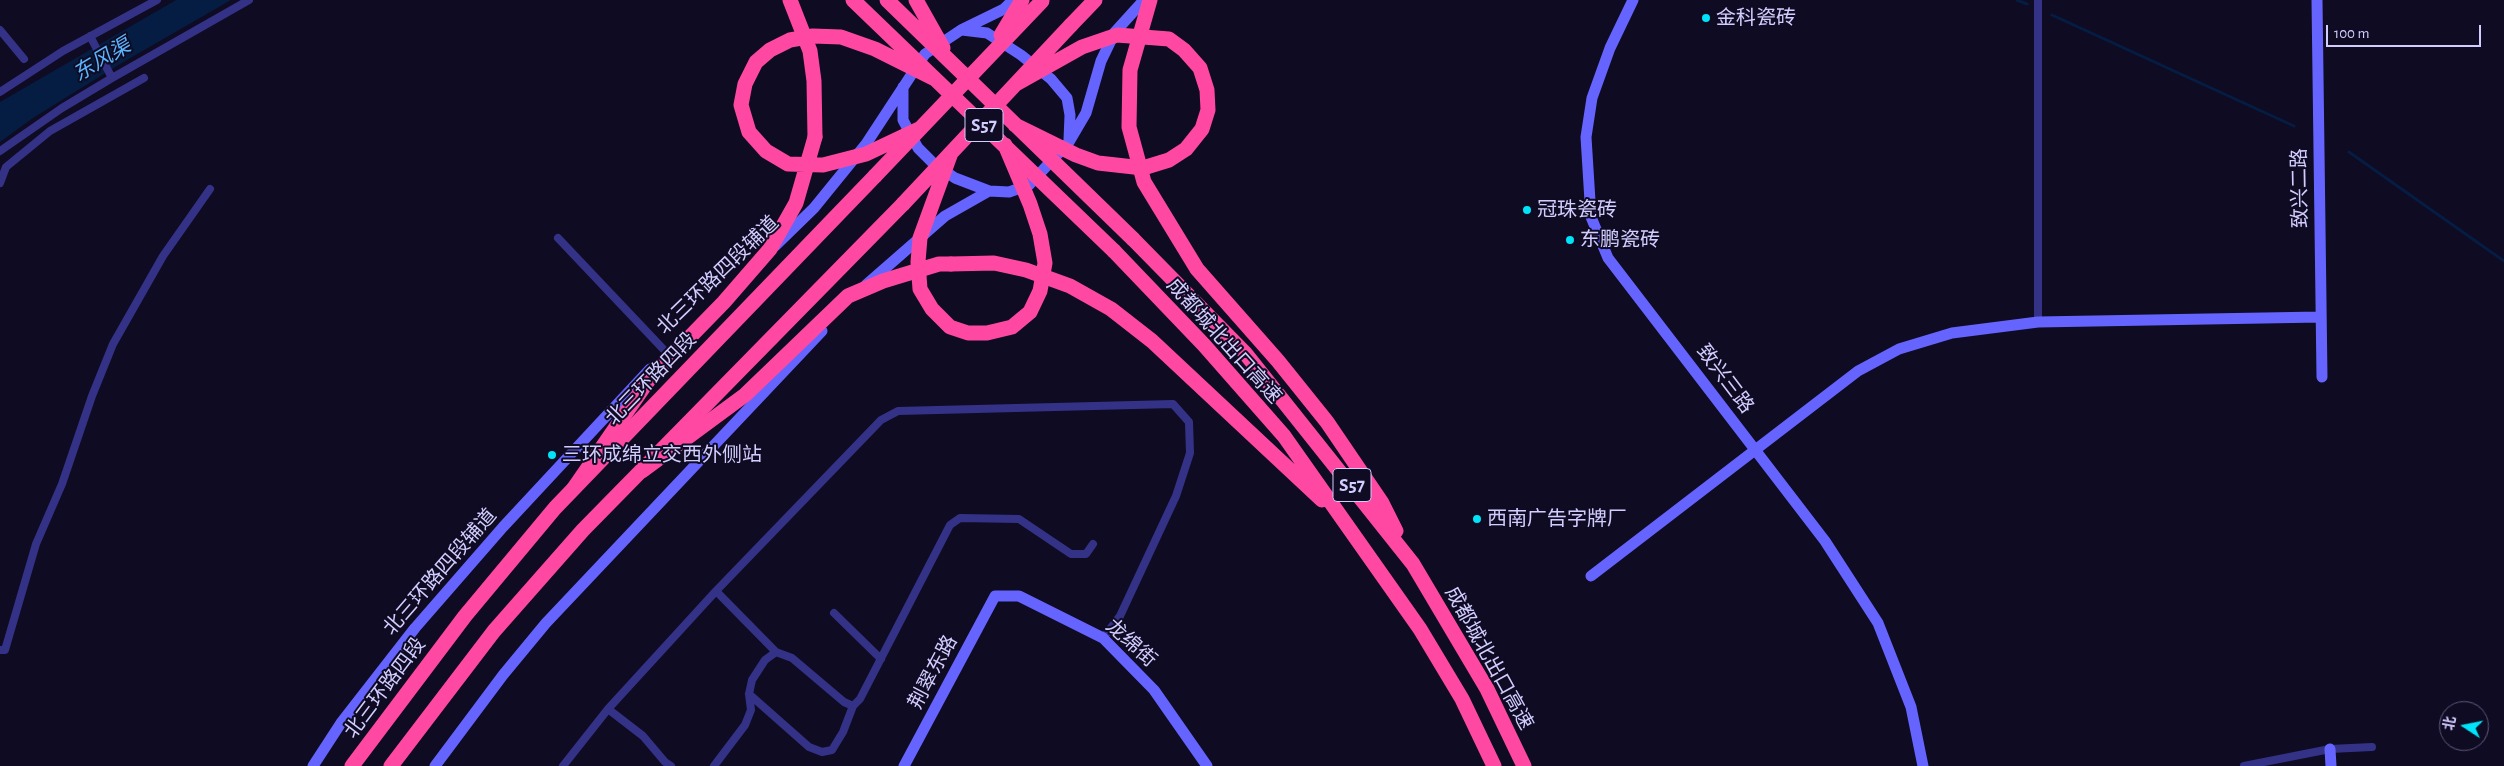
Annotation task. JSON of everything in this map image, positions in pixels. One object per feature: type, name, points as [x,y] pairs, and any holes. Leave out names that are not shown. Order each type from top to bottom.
[{"type":"highway","points":[[574,488],[650,378],[724,302],[770,249],[796,203],[815,137],[814,81],[810,51],[790,0]]},
{"type":"highway","name":"成都城北出口高速","points":[[853,0],[1114,250],[1204,345],[1284,436],[1420,629],[1462,700],[1494,766]]},
{"type":"highway","name":"成都城北出口高速","points":[[886,0],[1133,239],[1245,353],[1413,564],[1487,689],[1524,766]]},
{"type":"highway","points":[[916,0],[951,62]]},
{"type":"highway","points":[[987,59],[1022,0]]},
{"type":"highway","points":[[987,59],[1043,0]]},
{"type":"highway","points":[[390,766],[494,631],[583,530],[951,153],[1095,0]]},
{"type":"highway","points":[[1150,0],[1130,70],[1129,127],[1144,182],[1197,269],[1278,361],[1327,422],[1382,503],[1413,564]]},
{"type":"highway","points":[[1015,125],[1076,155],[1098,163],[1143,168],[1169,160],[1186,149],[1202,129],[1208,110],[1207,90],[1200,68],[1184,50],[1169,39],[1117,35],[1082,47],[1016,84]]},
{"type":"highway","points":[[921,128],[866,154],[823,164],[788,164],[766,151],[749,132],[740,105],[745,84],[756,62],[770,50],[790,40],[813,36],[841,37],[875,49],[935,79]]},
{"type":"highway","name":"北三环路四段","points":[[352,766],[395,706],[465,616],[555,508],[987,59]]},
{"type":"highway","points":[[951,153],[920,238],[918,262],[920,290],[932,309],[950,327],[968,333],[987,333],[1012,327],[1030,312],[1040,291],[1045,264],[1040,234],[1030,204],[1004,145]]},
{"type":"highway","points":[[642,471],[745,395],[848,296],[883,281],[939,264],[994,262],[1026,270],[1070,286],[1111,309],[1152,341],[1347,523]]},
{"type":"highway","points":[[341,766],[395,706]]},
{"type":"main road","points":[[961,30],[1004,8],[1013,0]]},
{"type":"main road","points":[[904,83],[903,120],[918,148],[933,163],[955,178],[989,191],[1009,192],[1029,186],[1069,142],[1086,113],[1101,61],[1115,32],[1144,0]]},
{"type":"main road","name":"致兴三路","points":[[1633,0],[1610,48],[1592,98],[1586,137],[1591,217],[1608,258],[1825,541],[1878,623],[1911,707],[1923,766]]},
{"type":"main road","name":"致兴二路","points":[[2317,0],[2322,376]]},
{"type":"main road","points":[[961,30],[987,33],[1021,55],[1051,79],[1067,98],[1070,115],[1069,142]]},
{"type":"main road","name":"北三环路四段辅道","points":[[313,766],[341,723],[416,628],[503,527],[666,352],[814,208],[866,144],[904,83],[925,54],[961,30]]},
{"type":"main road","points":[[435,766],[503,675],[546,623],[868,283],[945,216],[989,191]]},
{"type":"main road","points":[[1591,576],[1858,371],[1900,349],[1952,333],[2038,322],[2320,317]]},
{"type":"main road","name":"龙绵街","points":[[996,596],[1019,596],[1103,638],[1154,690],[1207,766]]},
{"type":"main road","name":"荆翠东路","points":[[904,766],[996,596]]},
{"type":"main road","points":[[2330,749],[2331,766]]},
{"type":"street","points":[[0,92],[62,51],[157,0]]},
{"type":"street","points":[[0,151],[23,134],[112,78],[249,0]]},
{"type":"street","points":[[2038,0],[2038,322]]},
{"type":"street","points":[[0,30],[24,59]]},
{"type":"street","points":[[90,36],[112,78]]},
{"type":"street","points":[[0,183],[6,167],[50,131],[144,78]]},
{"type":"street","points":[[0,650],[5,650],[36,544],[62,484],[92,396],[113,344],[163,256],[210,188]]},
{"type":"street","points":[[558,238],[666,352]]},
{"type":"street","points":[[563,766],[608,709],[716,591],[882,420],[898,411],[1173,404],[1189,422],[1190,453],[1172,504],[1120,616],[1103,638]]},
{"type":"street","points":[[749,694],[809,746],[822,752],[832,750],[843,732],[853,706],[860,699],[950,525],[960,518],[1019,519],[1071,554],[1086,554],[1093,544]]},
{"type":"street","points":[[716,591],[776,652],[792,658],[844,702],[853,706]]},
{"type":"street","points":[[834,613],[881,658]]},
{"type":"street","points":[[714,766],[745,725],[751,710],[749,694],[752,680],[766,660],[776,652]]},
{"type":"street","points":[[608,709],[643,736],[665,762],[671,766]]},
{"type":"street","points":[[2244,766],[2330,749],[2372,747]]},
{"type":"water","name":"东风渠","points":[[176,0],[231,0],[120,64],[33,118],[0,142],[0,102]]},
{"type":"waterway","points":[[2017,0],[2027,4]]},
{"type":"waterway","points":[[2052,15],[2294,126]]},
{"type":"waterway","points":[[2349,152],[2504,261]]},
{"type":"place","name":"金科瓷砖","points":[[1706,18]]},
{"type":"place","name":"冠珠瓷砖","points":[[1527,210]]},
{"type":"place","name":"东鹏瓷砖","points":[[1570,240]]},
{"type":"place","name":"三环成绵立交西外侧站","points":[[552,455]]},
{"type":"place","name":"西南广告字牌厂","points":[[1477,519]]}]
